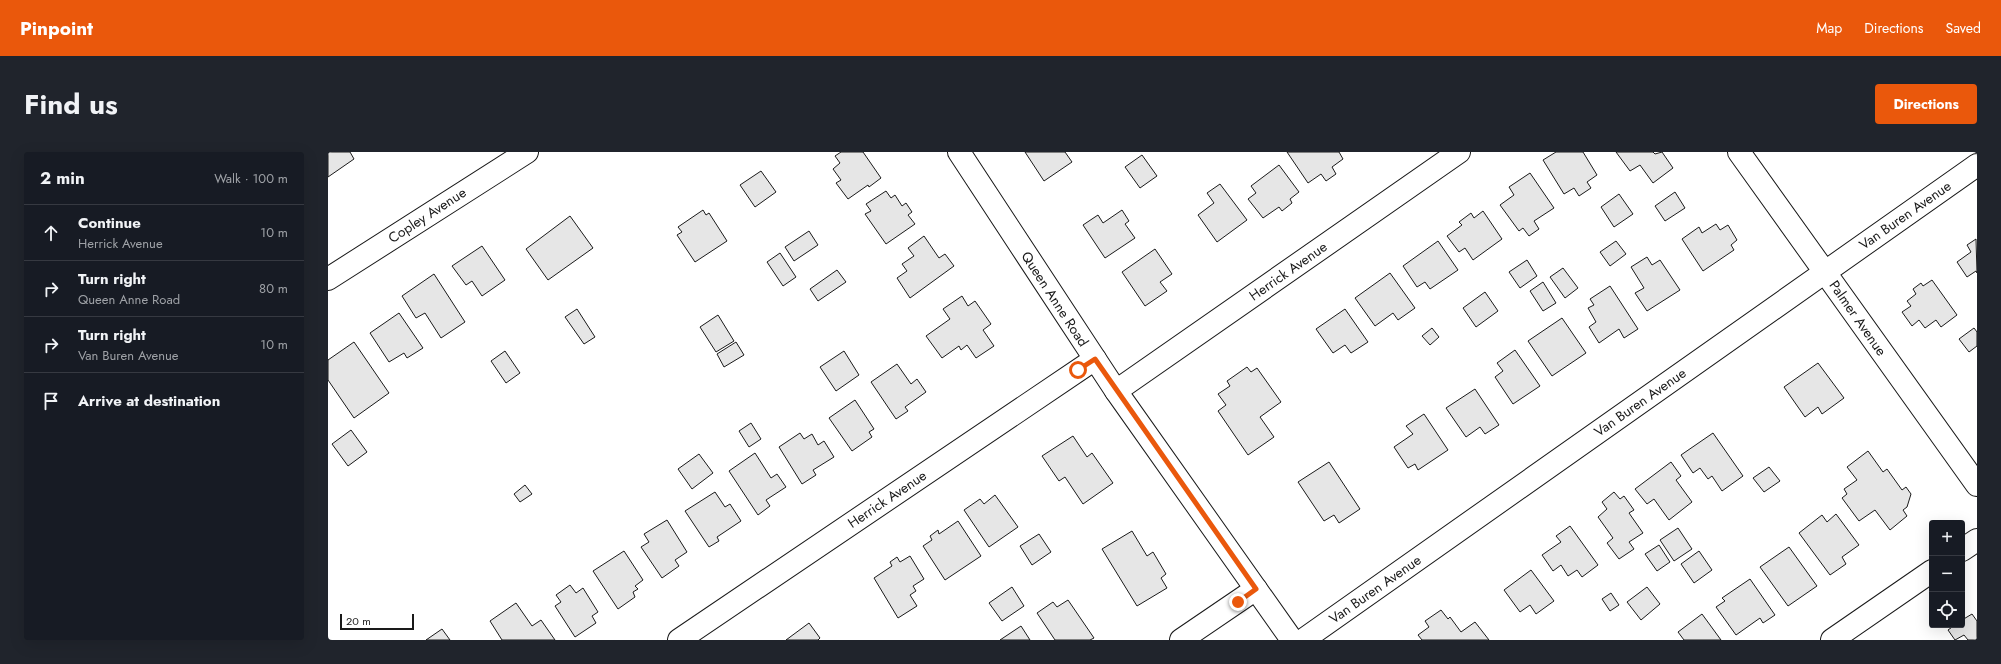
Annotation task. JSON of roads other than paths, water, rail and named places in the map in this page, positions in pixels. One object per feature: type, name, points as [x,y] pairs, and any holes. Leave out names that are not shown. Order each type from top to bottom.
[{"type":"street","name":"Copley Avenue","points":[[328,279],[527,152]]},
{"type":"street","name":"Queen Anne Road","points":[[959,152],[1116,391],[1292,640]]},
{"type":"street","name":"Herrick Avenue","points":[[1116,391],[1460,152]]},
{"type":"street","name":"Palmer Avenue","points":[[1739,152],[1977,485]]},
{"type":"street","name":"Van Buren Avenue","points":[[1304,640],[1977,165]]},
{"type":"street","name":"Herrick Avenue","points":[[680,640],[1095,359]]},
{"type":"street","points":[[1965,548],[1977,540]]},
{"type":"street","points":[[1832,640],[1929,573]]},
{"type":"street","points":[[1181,640],[1256,589]]}]
